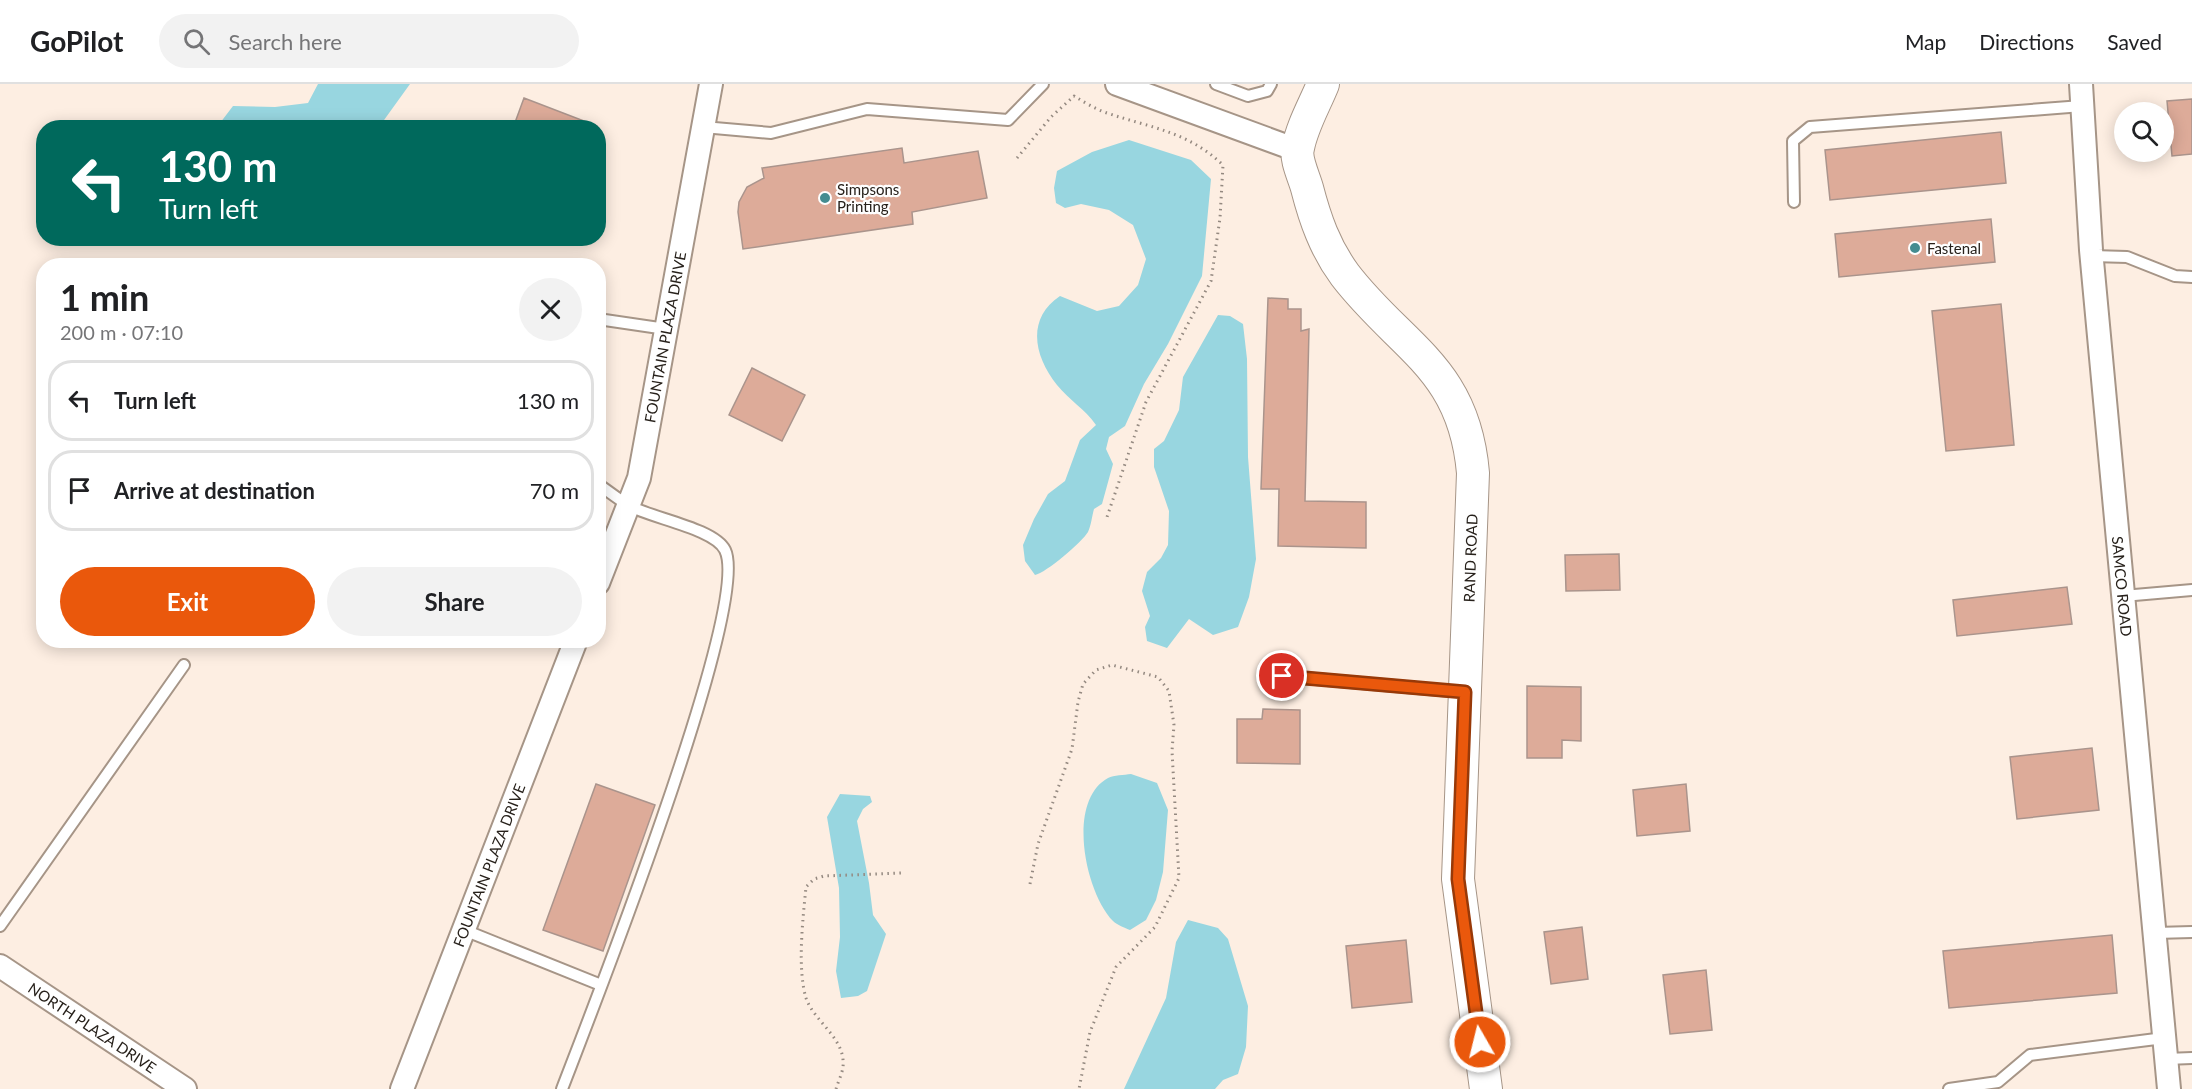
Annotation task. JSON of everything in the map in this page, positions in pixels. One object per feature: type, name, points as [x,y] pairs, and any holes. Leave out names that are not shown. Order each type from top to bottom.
[{"type":"street","name":"FOUNTAIN PLAZA DRIVE","points":[[606,563],[639,478],[711,84]]},
{"type":"street","points":[[1117,84],[1297,150],[1323,84]]},
{"type":"street","name":"SAMCO ROAD","points":[[2081,84],[2092,256],[2169,1089]]},
{"type":"street","name":"RAND ROAD","points":[[1297,150],[1314,216],[1328,249],[1346,276],[1426,357],[1445,384],[1470,443],[1473,473],[1458,879],[1486,1089]]},
{"type":"street","name":"FOUNTAIN PLAZA DRIVE","points":[[404,1088],[573,648]]},
{"type":"street","name":"NORTH PLAZA DRIVE","points":[[0,966],[184,1089]]},
{"type":"lane","points":[[703,127],[771,133],[867,109],[1008,120],[1043,84]]},
{"type":"lane","points":[[1216,84],[1248,96],[1267,91],[1271,84]]},
{"type":"lane","points":[[1794,202],[1793,141],[1810,126],[2082,106]]},
{"type":"lane","points":[[2092,256],[2127,257],[2175,276],[2192,277]]},
{"type":"lane","points":[[606,320],[666,329]]},
{"type":"lane","points":[[562,1089],[639,886],[709,675],[728,580],[725,550],[713,538],[629,506],[606,490]]},
{"type":"lane","points":[[2123,596],[2192,590]]},
{"type":"lane","points":[[0,927],[184,665]]},
{"type":"lane","points":[[1282,676],[1465,692]]},
{"type":"lane","points":[[464,930],[601,985]]},
{"type":"lane","points":[[2155,933],[2192,932]]},
{"type":"lane","points":[[1949,1089],[1998,1082],[2030,1055],[2165,1048],[2192,1058]]},
{"type":"path","points":[[1017,158],[1051,117],[1074,96],[1105,112],[1154,125],[1205,149],[1223,165],[1220,218],[1211,281],[1146,402],[1107,517]]},
{"type":"path","points":[[1030,884],[1038,844],[1072,749],[1074,720],[1083,684],[1095,670],[1112,664],[1158,677],[1169,691],[1174,725],[1172,751],[1179,878],[1155,927],[1116,967],[1090,1032],[1079,1089]]},
{"type":"path","points":[[836,1089],[843,1066],[840,1050],[832,1034],[811,1009],[806,996],[802,957],[806,886],[814,879],[834,875],[902,873]]},
{"type":"water","points":[[318,84],[410,84],[384,120],[222,120],[233,106],[275,107],[308,103]]},
{"type":"water","points":[[1129,140],[1191,160],[1211,179],[1202,276],[1168,344],[1144,384],[1125,426],[1109,437],[1106,449],[1113,464],[1102,504],[1094,509],[1088,532],[1063,557],[1035,575],[1025,561],[1023,545],[1048,494],[1065,481],[1080,440],[1096,425],[1049,374],[1039,350],[1038,327],[1049,305],[1060,296],[1097,311],[1119,306],[1138,285],[1146,259],[1133,225],[1109,210],[1081,204],[1065,208],[1056,203],[1054,188],[1057,171],[1092,152]]},
{"type":"water","points":[[1218,315],[1230,316],[1243,324],[1247,359],[1248,457],[1256,559],[1249,597],[1238,627],[1213,635],[1189,619],[1167,648],[1147,641],[1145,627],[1150,616],[1142,591],[1147,572],[1161,558],[1168,545],[1169,511],[1154,467],[1154,449],[1164,441],[1179,410],[1183,377]]},
{"type":"water","points":[[1131,774],[1157,783],[1168,810],[1163,872],[1156,900],[1146,920],[1130,930],[1113,921],[1094,890],[1084,847],[1084,826],[1087,806],[1095,790],[1108,778]]},
{"type":"water","points":[[840,794],[870,796],[872,802],[863,809],[857,821],[873,915],[886,934],[867,991],[858,996],[841,998],[836,971],[840,937],[839,888],[827,817]]},
{"type":"water","points":[[1188,920],[1218,928],[1228,939],[1248,1006],[1246,1047],[1238,1074],[1223,1080],[1215,1089],[1124,1089],[1166,998],[1176,942]]},
{"type":"building","points":[[524,98],[581,120],[516,120]]},
{"type":"building","points":[[2192,99],[2192,154],[2174,156],[2174,102],[2167,101]]},
{"type":"building","points":[[2001,132],[2006,183],[1830,200],[1825,150]]},
{"type":"building","name":"Simpsons Printing","points":[[902,148],[904,163],[978,151],[987,198],[912,212],[913,224],[743,249],[738,212],[739,202],[747,187],[764,178],[762,168]]},
{"type":"building","name":"Fastenal","points":[[1991,219],[1995,262],[1839,277],[1835,234]]},
{"type":"building","points":[[1268,298],[1288,299],[1288,309],[1301,309],[1301,331],[1309,329],[1305,501],[1366,502],[1366,548],[1278,546],[1279,489],[1261,489]]},
{"type":"building","points":[[2001,304],[2014,445],[1946,451],[1932,311]]},
{"type":"building","points":[[752,368],[805,395],[782,441],[729,415]]},
{"type":"building","points":[[1619,554],[1620,590],[1566,591],[1565,555]]},
{"type":"building","points":[[2067,587],[2072,624],[1957,636],[1953,600]]},
{"type":"building","points":[[1527,686],[1581,687],[1581,741],[1562,740],[1562,758],[1527,758]]},
{"type":"building","points":[[1263,709],[1300,710],[1300,764],[1237,763],[1237,719],[1262,719]]},
{"type":"building","points":[[2092,748],[2099,810],[2017,819],[2010,757]]},
{"type":"building","points":[[596,784],[655,805],[603,951],[543,930]]},
{"type":"building","points":[[1686,784],[1690,831],[1637,836],[1633,790]]},
{"type":"building","points":[[1582,927],[1588,979],[1551,984],[1544,932]]},
{"type":"building","points":[[2112,935],[2117,993],[1949,1008],[1943,951]]},
{"type":"building","points":[[1406,940],[1412,1002],[1352,1008],[1346,946]]},
{"type":"building","points":[[1706,970],[1712,1030],[1670,1034],[1663,975]]},
{"type":"place","name":"Simpsons Printing","points":[[825,198]]},
{"type":"place","name":"Fastenal","points":[[1915,248]]},
{"type":"route","points":[[1282,676],[1465,692],[1458,879],[1480,1042]]}]
